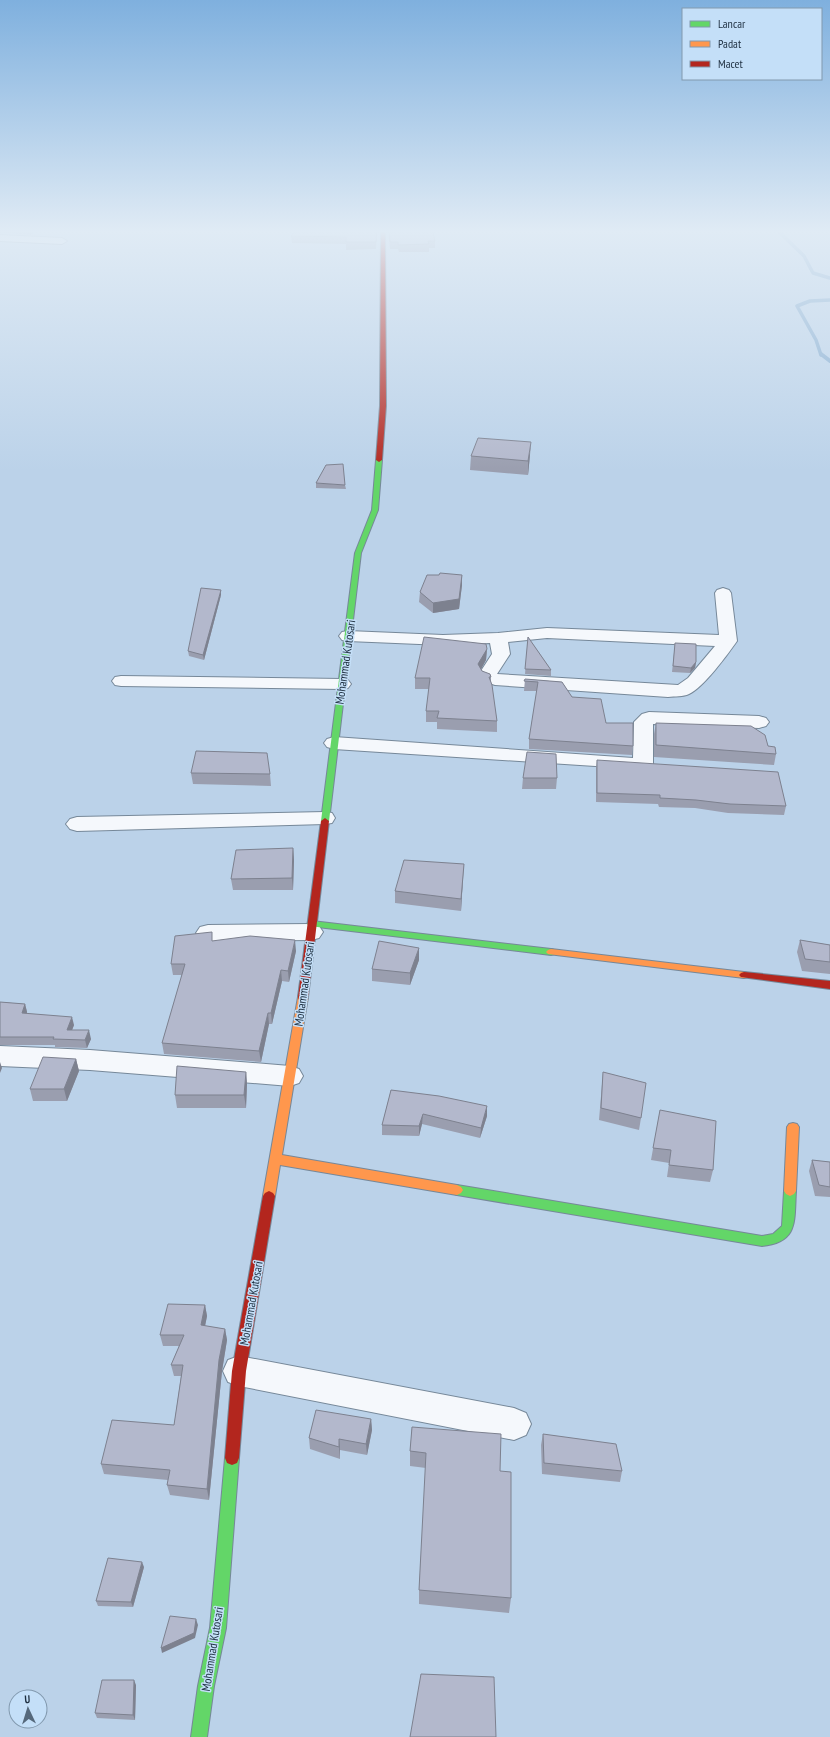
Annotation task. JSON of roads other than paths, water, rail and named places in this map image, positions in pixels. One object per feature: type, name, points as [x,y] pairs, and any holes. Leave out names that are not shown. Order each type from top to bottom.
[{"type":"street","name":"Mohammad Kutosari","points":[[199,1737],[206,1686],[218,1628],[239,1371],[306,978],[358,553],[375,510],[383,406],[383,310]]},
{"type":"street","points":[[498,638],[500,654],[488,674],[489,677],[495,680],[668,691],[683,690],[694,682],[728,641],[723,593]]},
{"type":"street","points":[[348,636],[443,640],[498,638],[547,633],[728,641]]},
{"type":"street","points":[[121,681],[342,684]]},
{"type":"street","points":[[334,743],[650,764],[643,727],[644,722],[649,718],[759,722]]},
{"type":"street","points":[[77,824],[325,818]]},
{"type":"street","points":[[208,933],[312,928],[830,985]]},
{"type":"street","points":[[0,1056],[90,1060],[290,1076]]},
{"type":"street","points":[[275,1159],[762,1241],[777,1240],[784,1235],[788,1227],[793,1127]]},
{"type":"street","points":[[239,1371],[514,1424]]},
{"type":"waterway","points":[[799,310],[816,340],[821,355]]},
{"type":"waterway","points":[[821,354],[830,361]]}]
